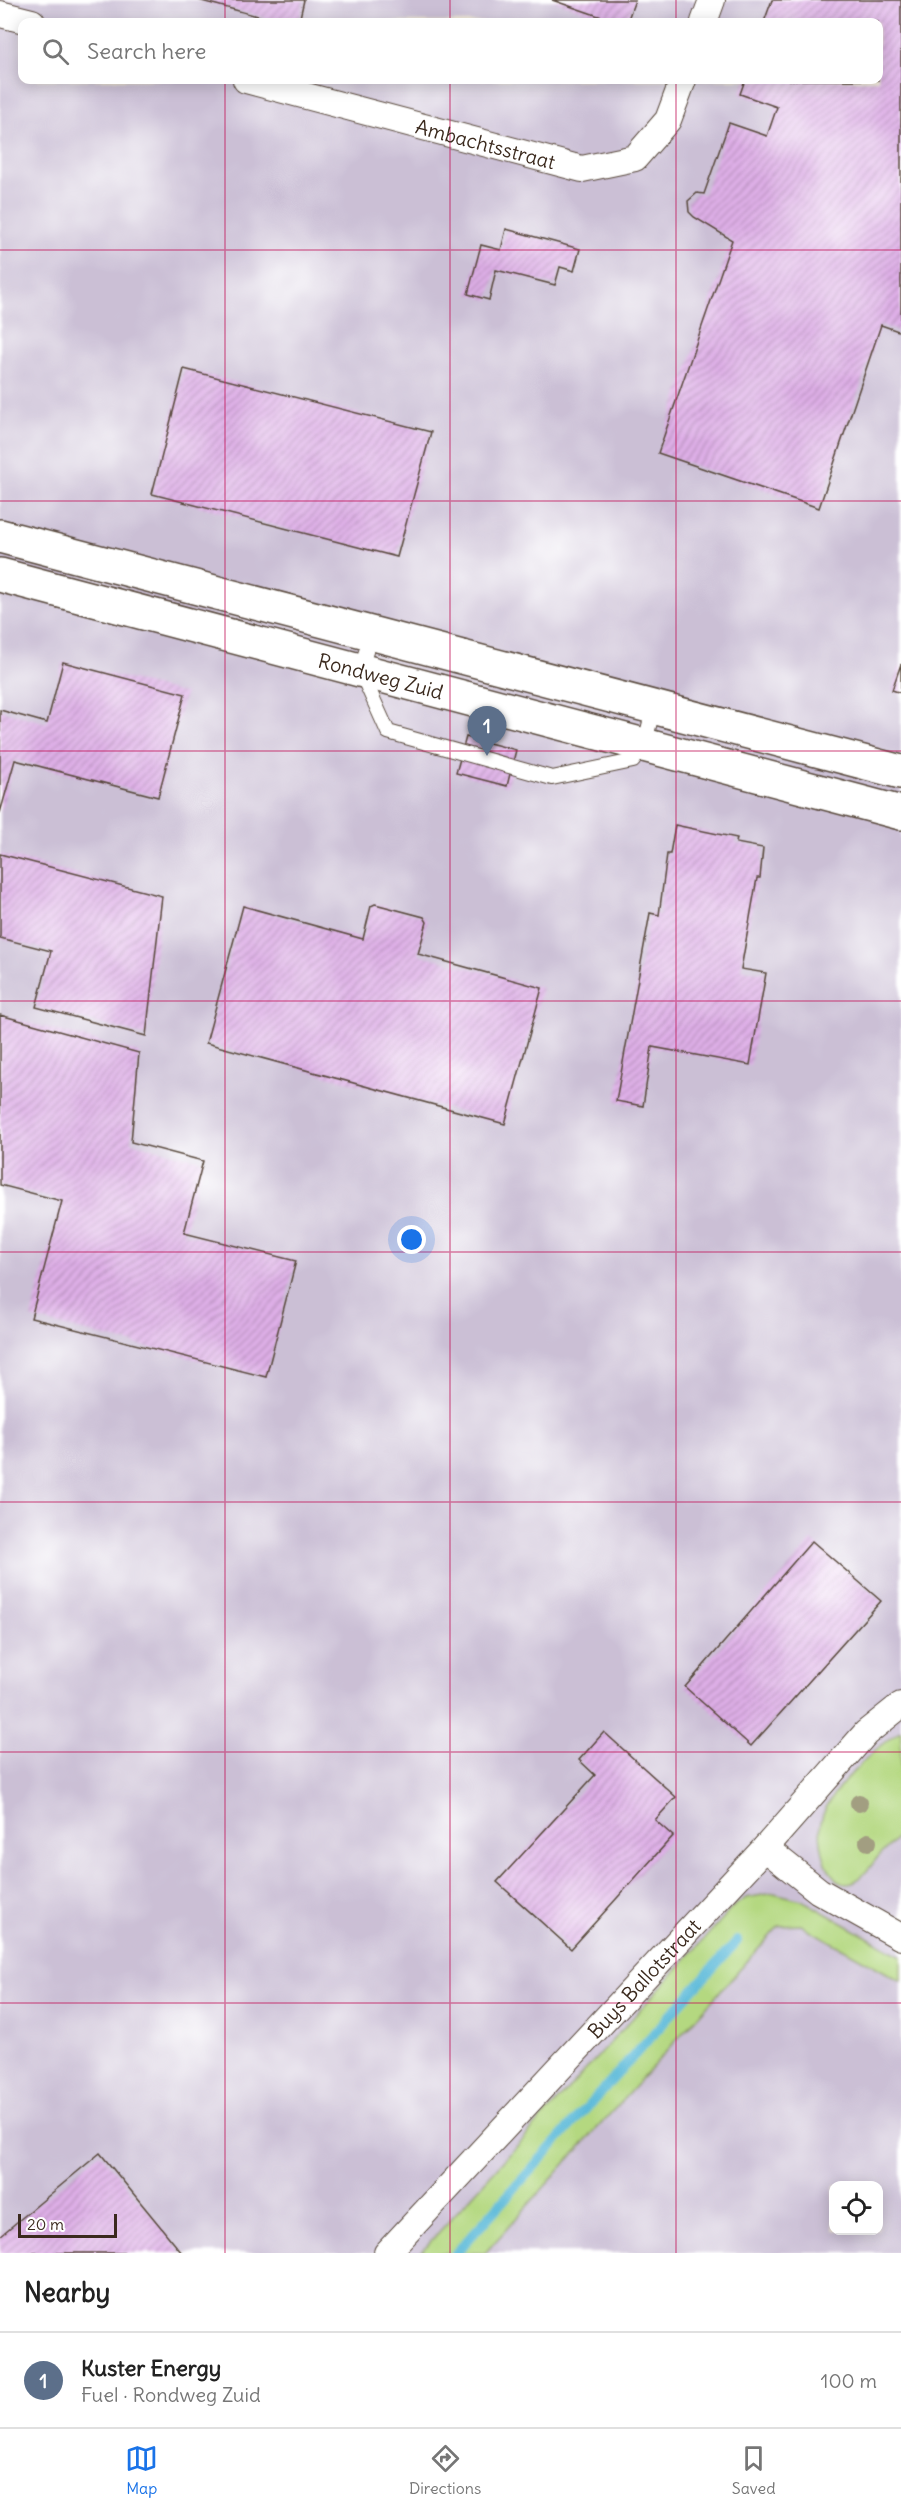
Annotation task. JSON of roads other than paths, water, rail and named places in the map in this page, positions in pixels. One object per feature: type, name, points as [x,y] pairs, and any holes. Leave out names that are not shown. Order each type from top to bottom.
[{"type":"main road","name":"Rondweg Zuid","points":[[0,536],[901,772]]},
{"type":"main road","name":"Rondweg Zuid","points":[[0,575],[901,813]]},
{"type":"street","points":[[705,18],[712,0]]},
{"type":"street","points":[[0,14],[18,18]]},
{"type":"street","name":"Ambachtsstraat","points":[[261,84],[582,170],[635,158],[668,120],[682,84]]},
{"type":"street","name":"Buys Ballotstraat","points":[[387,2253],[765,1848],[866,1733],[901,1706]]},
{"type":"street","points":[[765,1848],[819,1891],[901,1937]]},
{"type":"lane","points":[[372,633],[360,670],[388,732],[552,778],[633,760],[644,745],[654,707]]},
{"type":"waterway","points":[[456,2253],[737,1941]]},
{"type":"place","name":"Kuster Energy","points":[[487,756]]}]
